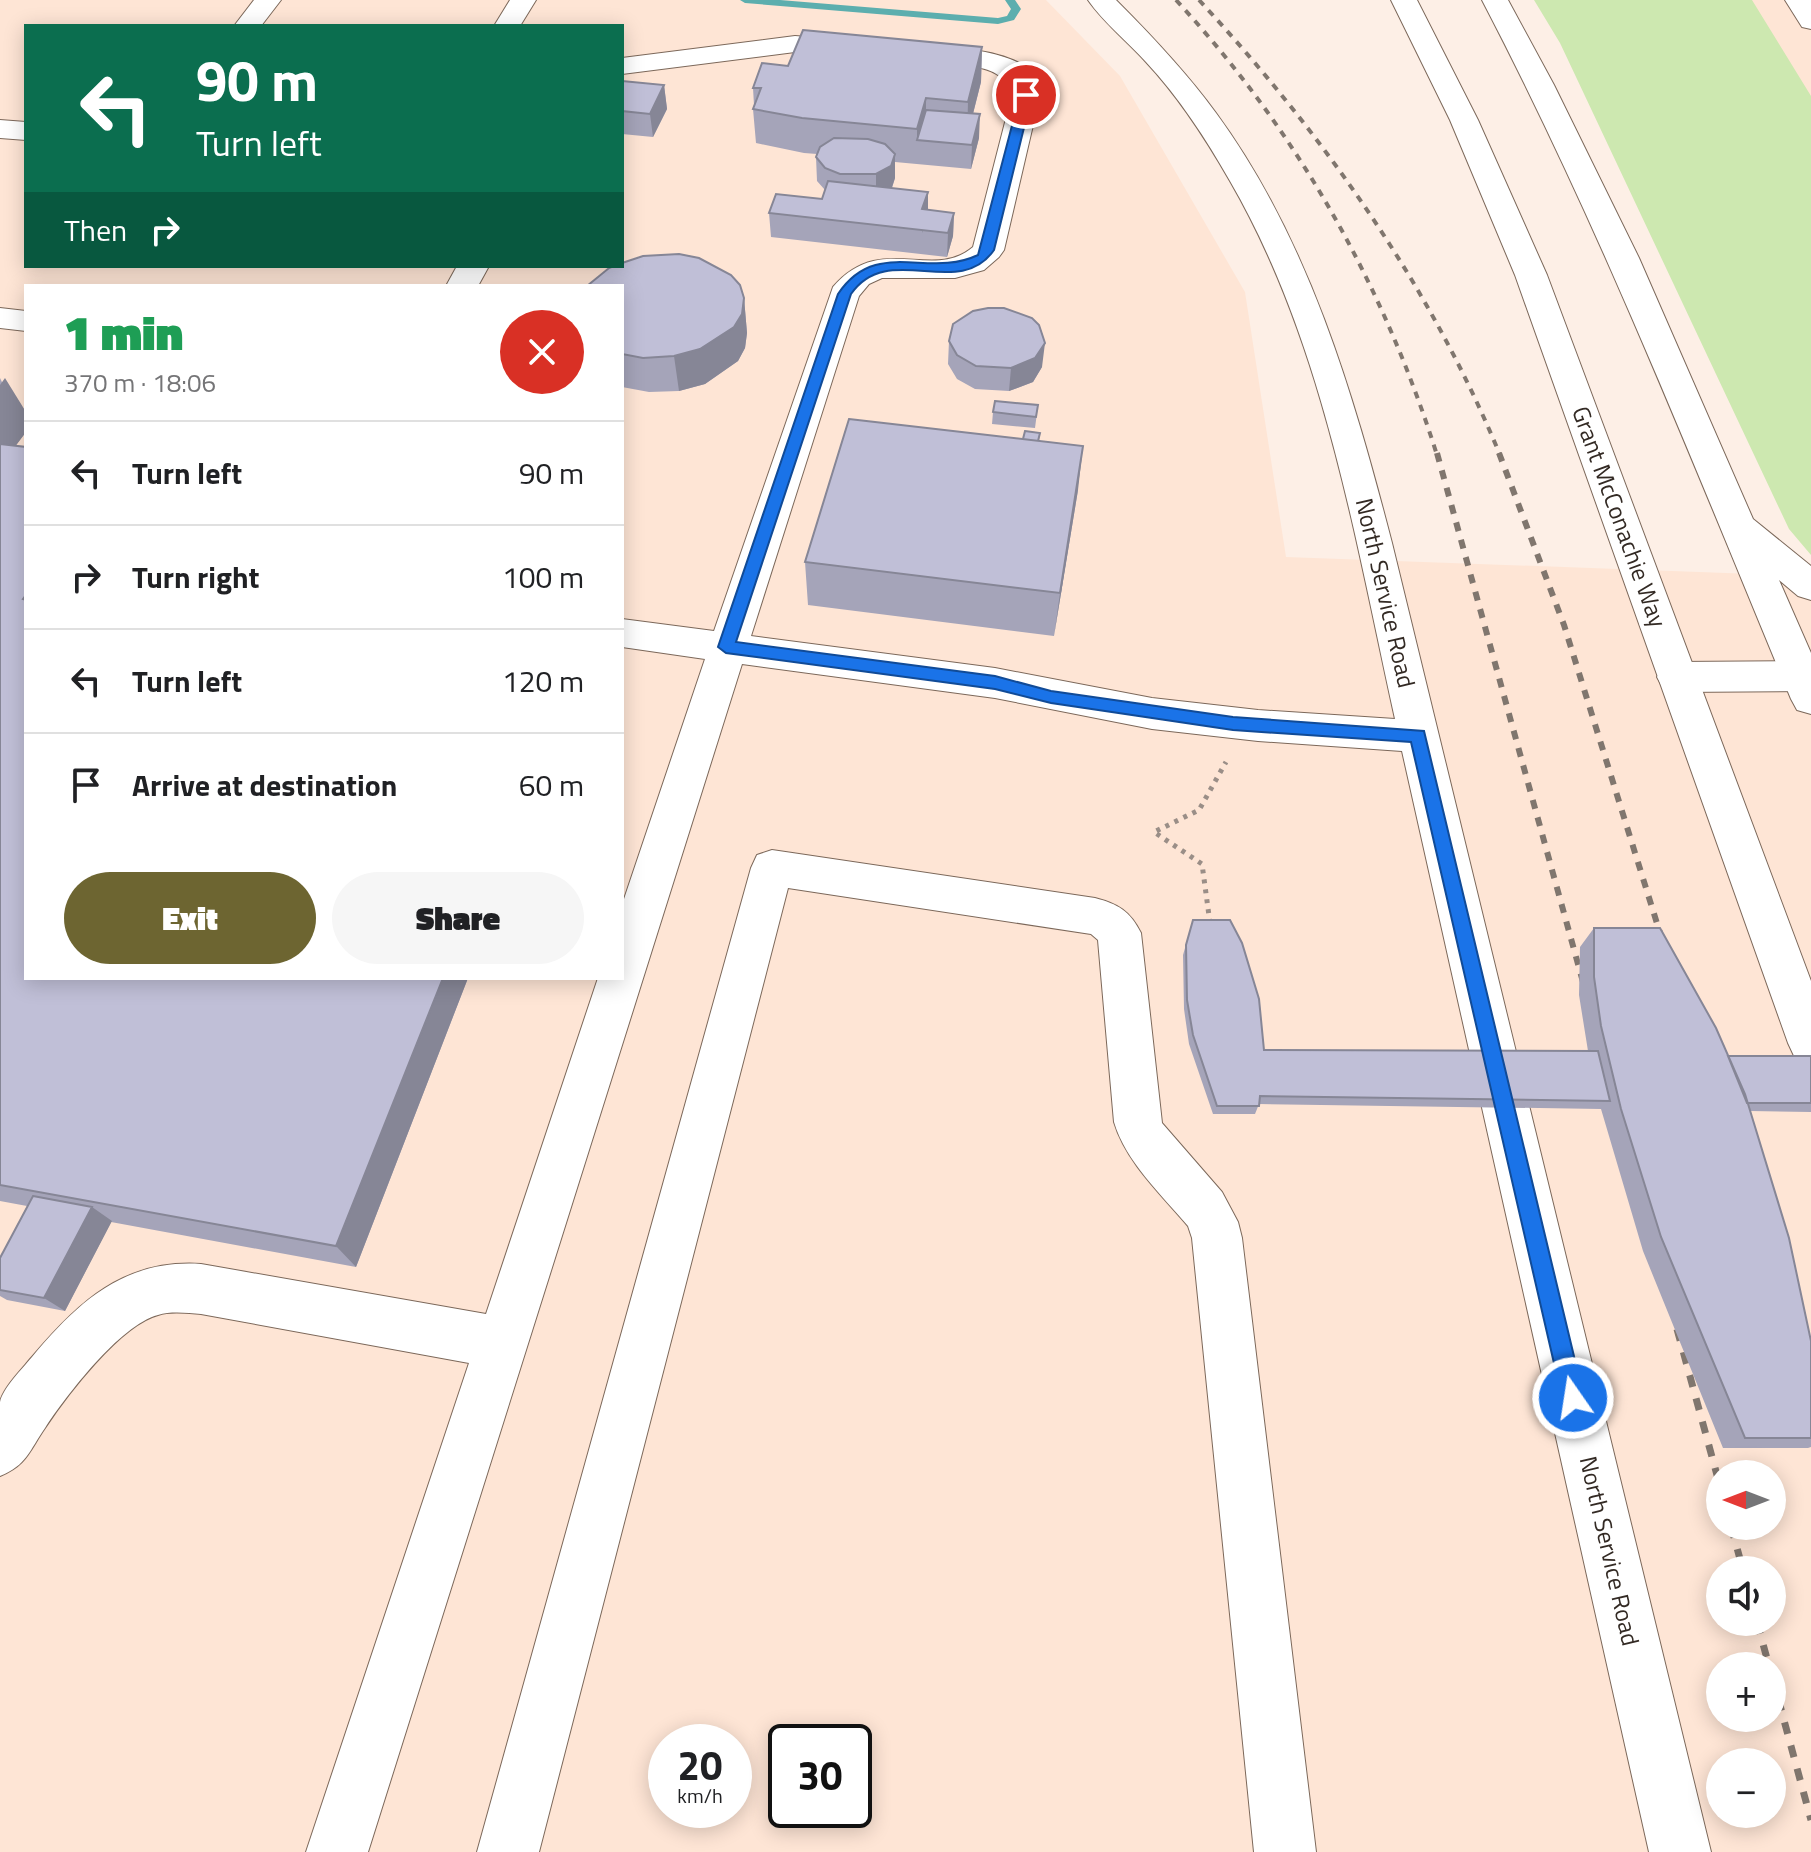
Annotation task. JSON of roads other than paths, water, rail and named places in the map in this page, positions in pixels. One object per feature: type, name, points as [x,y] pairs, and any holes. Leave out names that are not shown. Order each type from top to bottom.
[{"type":"main road","points":[[249,24],[268,0]]},
{"type":"main road","points":[[508,24],[523,0]]},
{"type":"main road","name":"North Service Road","points":[[1101,0],[1159,60],[1206,117],[1233,157],[1298,286],[1324,358],[1357,471],[1680,1852]]},
{"type":"main road","name":"Grant McConachie Way","points":[[1404,0],[1464,120],[1531,275],[1811,1043]]},
{"type":"main road","points":[[1495,0],[1588,182],[1735,524],[1808,684],[1677,677]]},
{"type":"main road","points":[[1798,0],[1811,21]]},
{"type":"main road","points":[[624,66],[795,44],[995,63],[1017,73],[1026,90],[988,250],[982,258],[960,268],[876,267],[855,279],[844,294],[624,966]]},
{"type":"main road","points":[[0,129],[24,131]]},
{"type":"main road","points":[[0,318],[24,321]]},
{"type":"main road","points":[[1735,524],[1811,586]]},
{"type":"main road","points":[[624,633],[995,683],[1051,697],[1233,723],[1418,736]]},
{"type":"main road","points":[[508,1852],[772,868],[1095,916],[1105,919],[1119,933],[1138,1122],[1142,1135],[1205,1209],[1213,1222],[1217,1238],[1285,1852]]},
{"type":"main road","points":[[337,1852],[619,980]]},
{"type":"main road","points":[[0,1449],[27,1408],[97,1324],[117,1307],[153,1290],[174,1287],[201,1289],[503,1343]]},
{"type":"waterway","points":[[745,0],[998,21],[1011,18],[1016,9],[1010,0]]},
{"type":"railway","points":[[1176,0],[1261,103],[1332,213],[1391,330],[1437,455]]},
{"type":"railway","points":[[1199,0],[1288,104],[1370,214],[1441,331],[1500,455]]},
{"type":"railway","points":[[1437,453],[1586,993]]},
{"type":"railway","points":[[1499,453],[1564,625],[1665,949]]},
{"type":"railway","points":[[1677,1329],[1713,1460]]},
{"type":"railway","points":[[1735,1540],[1739,1556]]},
{"type":"railway","points":[[1761,1636],[1765,1652]]},
{"type":"railway","points":[[1786,1728],[1811,1820]]}]
